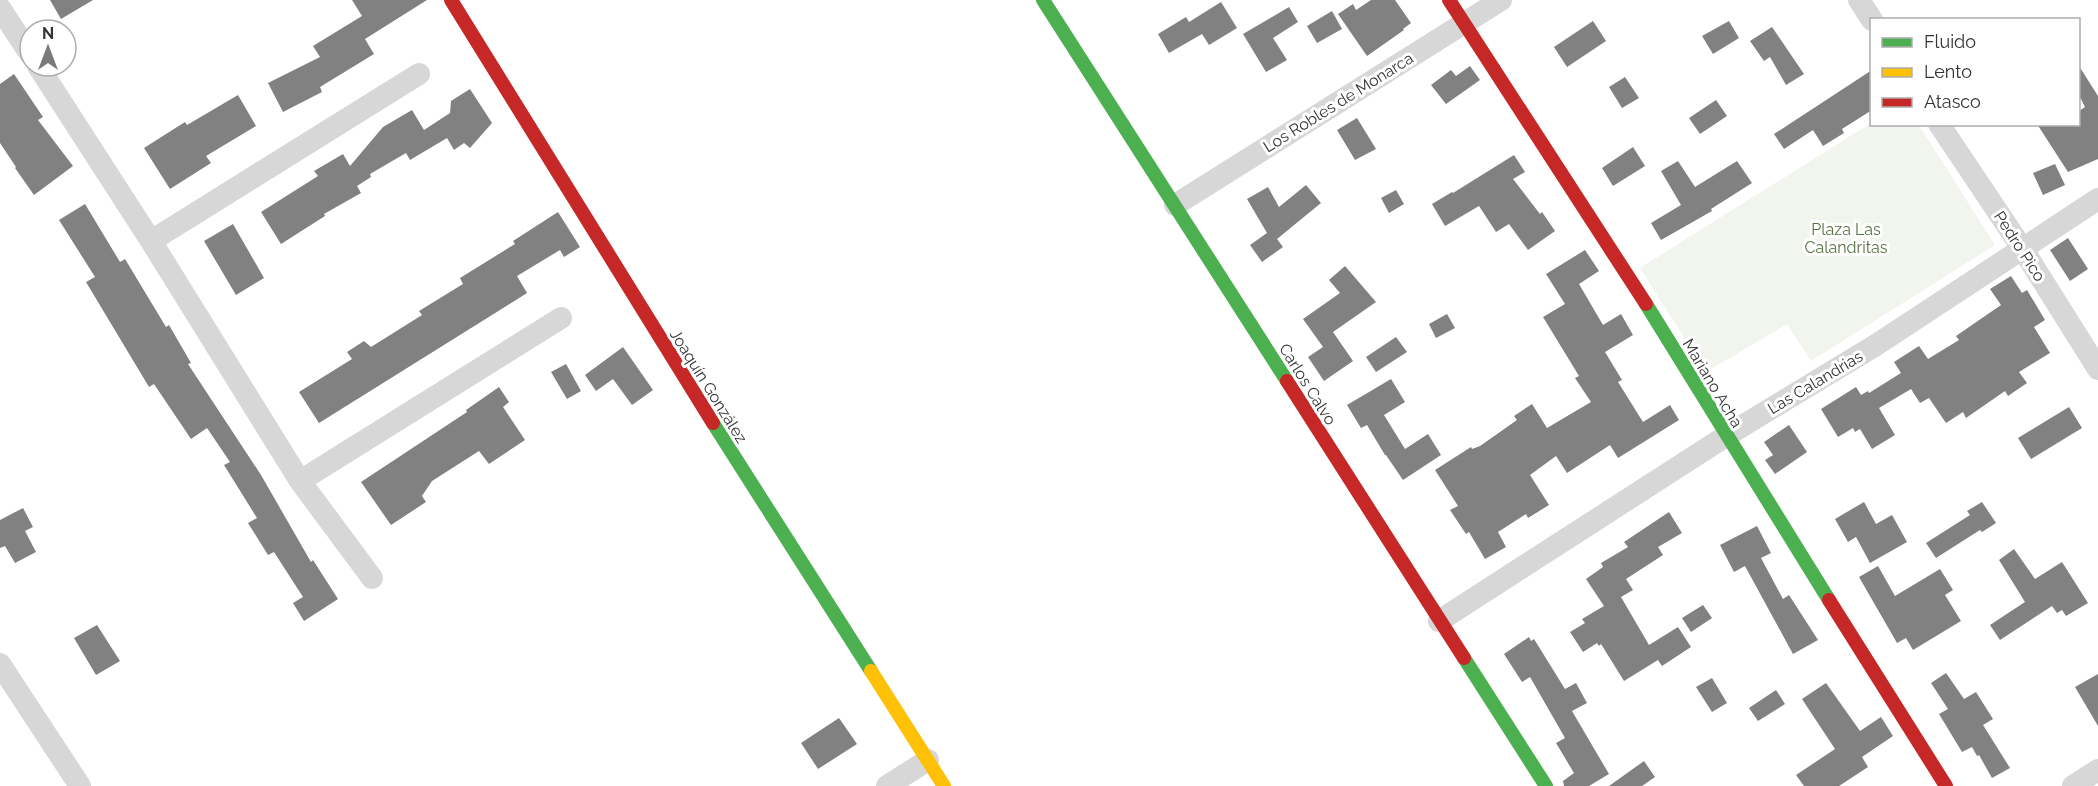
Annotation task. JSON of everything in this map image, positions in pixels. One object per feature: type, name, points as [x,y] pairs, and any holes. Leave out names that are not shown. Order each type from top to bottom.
[{"type":"street","name":"Joaquín González","points":[[450,0],[698,400],[944,786]]},
{"type":"street","name":"Carlos Calvo","points":[[1043,0],[1546,786]]},
{"type":"street","name":"Mariano Acha","points":[[1449,0],[1630,278],[1726,436],[1946,786]]},
{"type":"street","name":"Los Robles de Monarca","points":[[1175,205],[1501,0]]},
{"type":"street","points":[[1859,0],[1871,18]]},
{"type":"street","points":[[0,8],[18,36]]},
{"type":"street","points":[[152,241],[419,74]]},
{"type":"street","points":[[46,78],[152,241],[300,481],[372,578]]},
{"type":"street","name":"Pedro Pico","points":[[1941,126],[2098,369]]},
{"type":"street","name":"Las Calandrias","points":[[1439,621],[1726,436],[1876,345],[2098,199]]},
{"type":"street","points":[[300,481],[561,318]]},
{"type":"street","points":[[0,664],[80,786]]},
{"type":"street","points":[[887,786],[928,760]]},
{"type":"street","points":[[2073,786],[2098,770]]},
{"type":"green space","name":"Plaza Las Calandritas","points":[[1870,124],[1870,126],[1920,126],[1995,245],[1811,361],[1787,324],[1706,372],[1640,268]]},
{"type":"building","points":[[50,0],[93,0],[63,18],[60,18]]},
{"type":"building","points":[[352,0],[427,0],[365,39],[374,54],[320,87],[322,92],[283,112],[268,83],[320,57],[313,46],[362,16]]},
{"type":"building","points":[[1371,0],[1395,0],[1411,23],[1367,56],[1338,14],[1353,4],[1356,10]]},
{"type":"building","points":[[1221,2],[1237,28],[1209,45],[1202,34],[1169,53],[1158,34],[1186,17],[1189,22]]},
{"type":"building","points":[[1289,7],[1298,22],[1273,38],[1287,60],[1266,72],[1243,34]]},
{"type":"building","points":[[1332,11],[1342,29],[1317,43],[1307,26]]},
{"type":"building","points":[[1593,21],[1606,41],[1567,67],[1554,47]]},
{"type":"building","points":[[1729,21],[1739,38],[1713,54],[1702,36]]},
{"type":"building","points":[[1772,27],[1804,74],[1786,85],[1770,57],[1764,61],[1750,41]]},
{"type":"building","points":[[1470,66],[1480,80],[1446,104],[1431,85],[1451,70],[1456,76]]},
{"type":"building","points":[[2080,68],[2098,96],[2098,159],[2068,172],[2038,126],[2080,126],[2080,110],[2085,107],[2080,97]]},
{"type":"building","points":[[1870,71],[1870,111],[1842,129],[1844,133],[1823,146],[1813,130],[1784,149],[1774,134]]},
{"type":"building","points":[[14,74],[43,117],[38,120],[73,166],[34,195],[0,143],[0,84]]},
{"type":"building","points":[[1625,77],[1639,98],[1622,108],[1609,87]]},
{"type":"building","points":[[470,89],[492,123],[470,148],[464,143],[454,150],[447,138],[410,160],[406,153],[370,174],[371,177],[357,186],[361,193],[324,214],[325,216],[281,244],[261,212],[318,176],[314,171],[343,154],[350,166],[383,127],[412,110],[424,130],[450,113],[451,101]]},
{"type":"building","points":[[238,95],[256,126],[206,156],[211,163],[170,189],[144,148],[185,122],[187,125]]},
{"type":"building","points":[[1716,100],[1727,116],[1700,134],[1689,118]]},
{"type":"building","points":[[1357,118],[1376,149],[1355,160],[1337,130]]},
{"type":"building","points":[[1633,147],[1645,166],[1613,186],[1602,168]]},
{"type":"building","points":[[1514,155],[1525,172],[1513,179],[1540,214],[1542,212],[1555,231],[1528,250],[1509,224],[1496,232],[1479,206],[1445,226],[1432,204]]},
{"type":"building","points":[[1678,161],[1695,187],[1737,161],[1752,183],[1711,209],[1712,211],[1661,240],[1651,223],[1681,205],[1661,171]]},
{"type":"building","points":[[2055,164],[2065,185],[2043,195],[2033,173]]},
{"type":"building","points":[[1306,185],[1321,203],[1277,239],[1283,247],[1262,262],[1250,245],[1267,233],[1247,199],[1268,187],[1279,207]]},
{"type":"building","points":[[1396,190],[1404,204],[1389,213],[1381,198]]},
{"type":"building","points":[[85,204],[120,262],[125,259],[166,327],[169,325],[191,363],[188,364],[261,475],[311,562],[313,560],[338,599],[304,621],[293,603],[303,597],[274,552],[268,555],[248,523],[257,518],[224,465],[230,462],[207,428],[191,439],[154,384],[149,387],[86,282],[95,277],[59,220]]},
{"type":"building","points":[[558,212],[580,247],[564,257],[560,250],[517,276],[527,293],[319,423],[299,392],[352,359],[347,352],[364,341],[371,347],[422,315],[419,311],[463,284],[460,278],[515,244],[513,241]]},
{"type":"building","points":[[233,224],[264,278],[236,295],[204,241]]},
{"type":"building","points":[[2068,238],[2088,269],[2070,281],[2050,250]]},
{"type":"building","points":[[1585,250],[1599,271],[1579,284],[1603,325],[1621,314],[1633,335],[1605,352],[1622,380],[1618,382],[1643,422],[1670,405],[1679,420],[1618,458],[1610,445],[1567,473],[1556,456],[1530,475],[1549,505],[1528,518],[1526,514],[1498,532],[1506,547],[1485,559],[1469,532],[1466,534],[1450,510],[1458,506],[1435,470],[1471,447],[1472,449],[1480,446],[1517,420],[1514,416],[1532,404],[1547,428],[1591,402],[1575,378],[1579,376],[1543,317],[1565,304],[1546,274]]},
{"type":"building","points":[[1345,266],[1376,302],[1333,332],[1353,361],[1324,381],[1308,357],[1323,347],[1303,319],[1340,293],[1329,280]]},
{"type":"building","points":[[2011,276],[2022,293],[2027,290],[2045,320],[2034,327],[2050,353],[2019,372],[2027,383],[2008,396],[2005,391],[1966,418],[1963,412],[1946,423],[1929,398],[1920,403],[1911,389],[1879,408],[1895,435],[1872,449],[1860,429],[1855,432],[1853,428],[1838,437],[1821,409],[1856,387],[1861,395],[1868,391],[1869,393],[1901,373],[1894,362],[1919,346],[1928,359],[1959,340],[1956,336],[2001,305],[1990,289]]},
{"type":"building","points":[[1447,314],[1455,328],[1436,338],[1429,324]]},
{"type":"building","points":[[1396,337],[1407,352],[1376,372],[1366,357]]},
{"type":"building","points":[[623,347],[653,390],[632,405],[613,379],[596,391],[585,375]]},
{"type":"building","points":[[566,364],[581,391],[567,399],[551,372]]},
{"type":"building","points":[[1391,379],[1405,402],[1384,415],[1405,449],[1428,434],[1441,455],[1403,480],[1367,425],[1361,428],[1347,405]]},
{"type":"building","points":[[499,387],[509,402],[503,407],[525,440],[489,464],[479,451],[432,481],[422,496],[426,502],[391,525],[361,482],[467,412],[466,410]]},
{"type":"building","points":[[2069,407],[2082,428],[2031,459],[2018,438]]},
{"type":"building","points":[[1789,425],[1807,452],[1775,474],[1765,460],[1773,455],[1764,442]]},
{"type":"building","points":[[1864,502],[1876,524],[1892,515],[1907,542],[1870,563],[1856,537],[1848,542],[1835,519]]},
{"type":"building","points":[[1982,502],[1996,523],[1982,532],[1980,530],[1936,558],[1926,543],[1970,515],[1967,511]]},
{"type":"building","points":[[23,508],[33,527],[25,531],[36,552],[15,563],[5,546],[0,548],[0,520]]},
{"type":"building","points":[[1669,512],[1682,533],[1658,547],[1663,555],[1626,579],[1633,590],[1621,597],[1649,645],[1678,627],[1691,647],[1662,666],[1658,660],[1624,681],[1601,644],[1599,646],[1597,643],[1583,652],[1570,632],[1585,623],[1582,619],[1604,606],[1586,579],[1603,567],[1601,563],[1628,547],[1624,542]]},
{"type":"building","points":[[1757,526],[1771,553],[1761,558],[1783,599],[1789,595],[1818,640],[1793,654],[1745,566],[1734,572],[1720,545]]},
{"type":"building","points":[[2014,549],[2035,579],[2062,562],[2088,603],[2066,616],[2062,610],[2057,613],[2052,606],[2000,640],[1990,625],[2025,602],[1999,560]]},
{"type":"building","points":[[1878,566],[1895,596],[1940,569],[1953,590],[1945,595],[1961,621],[1913,650],[1906,638],[1897,643],[1859,577]]},
{"type":"building","points":[[1703,605],[1712,618],[1691,632],[1682,618]]},
{"type":"building","points":[[97,625],[120,661],[96,675],[74,638]]},
{"type":"building","points":[[1529,637],[1531,641],[1534,639],[1565,689],[1576,683],[1587,703],[1572,711],[1609,774],[1589,786],[1564,786],[1563,781],[1574,773],[1556,743],[1565,738],[1530,677],[1522,682],[1504,654]]},
{"type":"building","points":[[1946,673],[1964,699],[1976,692],[1993,719],[1983,725],[2010,768],[1992,778],[1972,747],[1962,752],[1939,714],[1948,709],[1931,683]]},
{"type":"building","points":[[2098,674],[2098,726],[2075,687]]},
{"type":"building","points":[[1712,678],[1727,703],[1712,712],[1696,687]]},
{"type":"building","points":[[1826,683],[1860,731],[1881,717],[1893,736],[1862,757],[1868,767],[1839,786],[1804,786],[1796,775],[1835,749],[1802,699]]},
{"type":"building","points":[[1776,690],[1785,704],[1758,721],[1749,708]]},
{"type":"building","points":[[839,718],[857,744],[818,769],[801,743]]},
{"type":"building","points":[[1644,761],[1655,777],[1642,786],[1609,786]]},
{"type":"traffic: fast","points":[[1043,0],[1287,381]]},
{"type":"traffic: fast","points":[[1646,304],[1829,600]]},
{"type":"traffic: fast","points":[[713,423],[871,671]]},
{"type":"traffic: fast","points":[[1464,658],[1546,786]]},
{"type":"traffic: slow","points":[[871,671],[944,786]]},
{"type":"traffic: jam","points":[[451,0],[713,423]]},
{"type":"traffic: jam","points":[[1449,0],[1646,304]]},
{"type":"traffic: jam","points":[[1287,381],[1464,658]]},
{"type":"traffic: jam","points":[[1829,600],[1946,786]]}]
